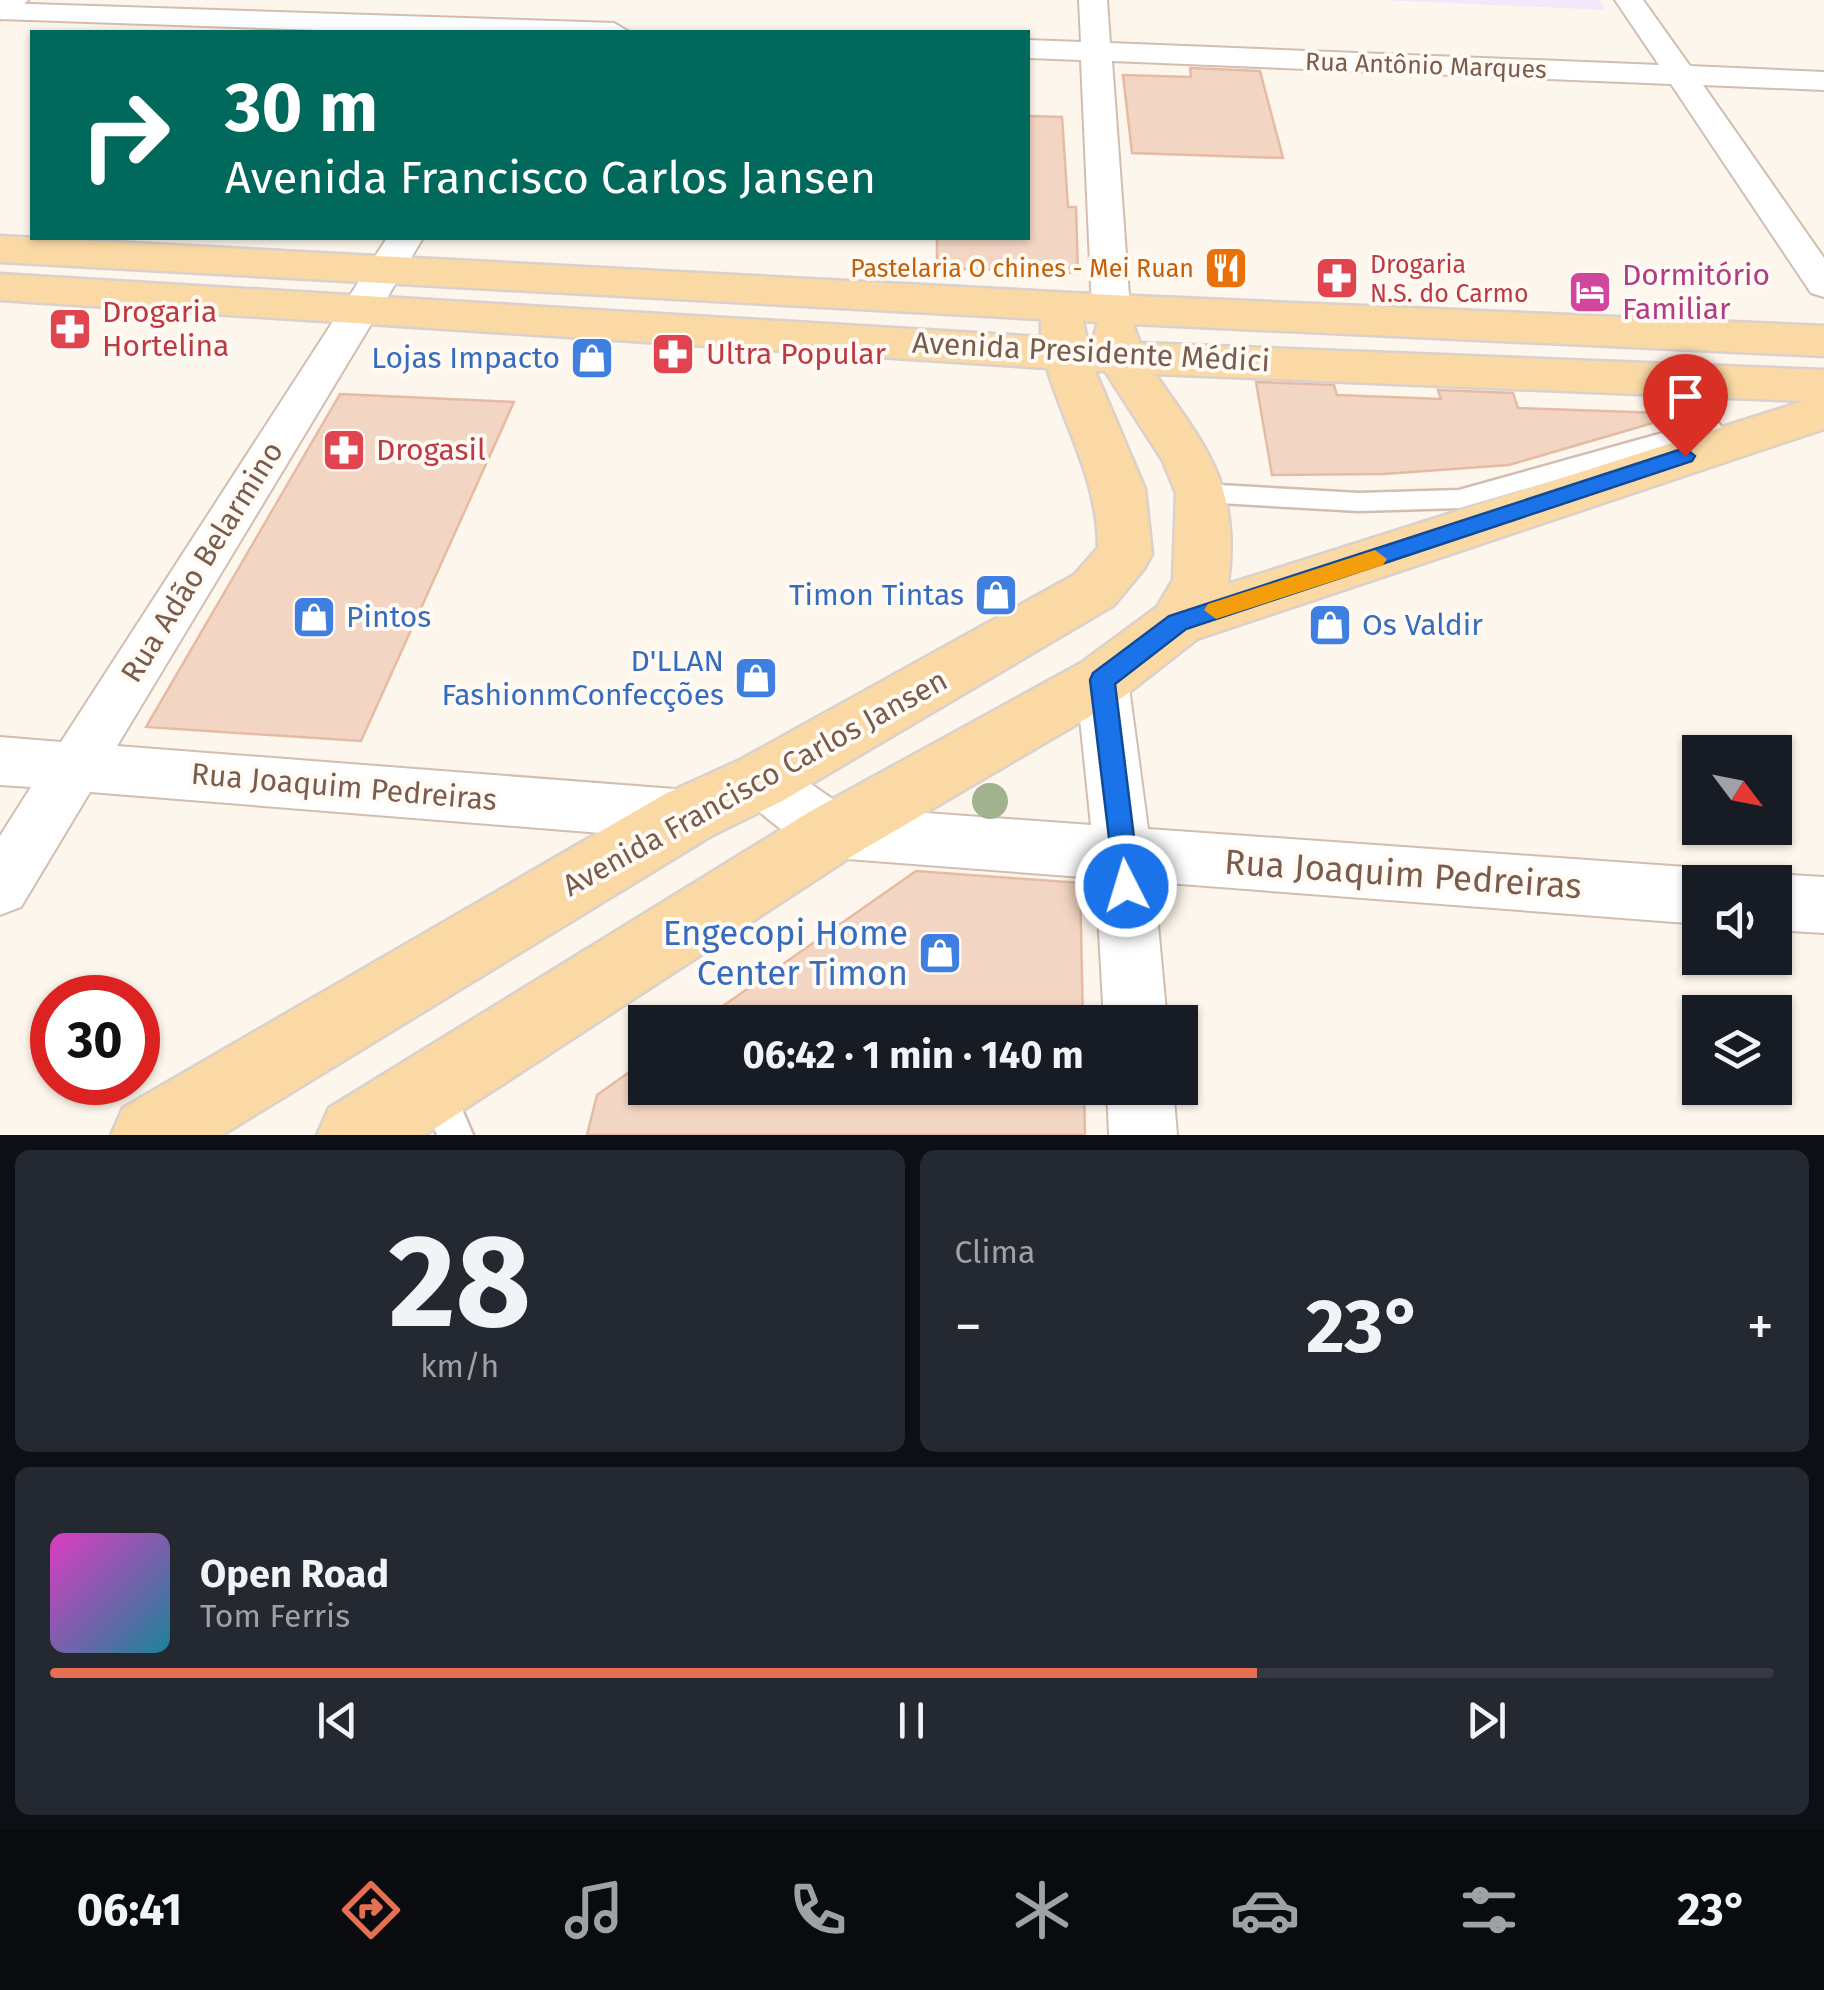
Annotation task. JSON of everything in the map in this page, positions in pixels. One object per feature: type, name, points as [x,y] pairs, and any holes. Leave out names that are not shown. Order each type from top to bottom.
[{"type":"main road","points":[[0,10],[12,0]]},
{"type":"main road","name":"Avenida Presidente Médici","points":[[0,248],[384,273],[1061,329],[1119,356],[1670,376],[1824,386]]},
{"type":"main road","name":"Avenida Presidente Médici","points":[[0,288],[384,273]]},
{"type":"main road","points":[[1110,309],[1119,356],[1187,458],[1202,493],[1201,582],[1177,623]]},
{"type":"main road","name":"Avenida Presidente Médici","points":[[1061,329],[1110,309],[1824,341]]},
{"type":"main road","name":"Avenida Francisco Carlos Jansen","points":[[150,1135],[688,816],[762,780],[1094,590],[1118,568],[1125,554],[1124,500],[1061,329]]},
{"type":"main road","points":[[356,1135],[444,1110],[834,832],[1102,680],[1177,623],[1715,435],[1824,412]]},
{"type":"street","points":[[533,30],[552,0]]},
{"type":"street","points":[[1093,0],[1110,309]]},
{"type":"street","points":[[1629,0],[1824,285]]},
{"type":"street","points":[[0,10],[507,30]]},
{"type":"street","name":"Rua Antônio Marques","points":[[1030,49],[1824,81]]},
{"type":"street","name":"Rua Adão Belarmino","points":[[0,887],[384,273]]},
{"type":"street","points":[[1102,680],[1123,852],[1134,1005]]},
{"type":"street","name":"Rua Joaquim Pedreiras","points":[[0,760],[688,816]]},
{"type":"street","points":[[762,780],[834,832]]},
{"type":"street","name":"Rua Joaquim Pedreiras","points":[[834,832],[1682,895]]},
{"type":"street","points":[[1792,903],[1824,905]]},
{"type":"street","points":[[1141,1105],[1143,1135]]},
{"type":"lane","points":[[1202,493],[1360,502],[1458,499],[1715,435],[1670,376]]},
{"type":"shaded area","points":[[1382,0],[1599,0],[1606,10]]},
{"type":"building","points":[[1190,68],[1260,71],[1283,158],[1132,153],[1123,75],[1191,77]]},
{"type":"building","points":[[1030,116],[1062,117],[1068,207],[1076,207],[1078,273],[937,268],[937,240],[1030,240]]},
{"type":"building","points":[[1256,382],[1334,385],[1337,395],[1441,399],[1438,390],[1513,393],[1518,408],[1662,413],[1663,420],[1509,465],[1384,474],[1272,475]]},
{"type":"building","name":"Pintos","points":[[340,394],[514,402],[361,741],[146,727]]},
{"type":"building","name":"Engecopi Home Center Timon","points":[[916,871],[1080,883],[1083,1005],[724,1005]]},
{"type":"building","name":"Engecopi Home Center Timon","points":[[628,1073],[628,1105],[1084,1105],[1085,1135],[587,1135],[597,1095]]},
{"type":"slow traffic","points":[[1216,610],[1375,559]]},
{"type":"place","name":"Pastelaria O chines - Mei Ruan","points":[[1226,268]]},
{"type":"place","name":"Drogaria N.S. do Carmo","points":[[1337,278]]},
{"type":"place","name":"Dormitório Familiar","points":[[1590,292]]},
{"type":"place","name":"Drogaria Hortelina","points":[[70,329]]},
{"type":"place","name":"Ultra Popular","points":[[673,354]]},
{"type":"place","name":"Lojas Impacto","points":[[592,358]]},
{"type":"place","name":"Drogasil","points":[[344,450]]},
{"type":"place","name":"Timon Tintas","points":[[996,595]]},
{"type":"place","name":"Pintos","points":[[314,617]]},
{"type":"place","name":"Os Valdir","points":[[1330,625]]},
{"type":"place","name":"D'LLAN FashionmConfecções","points":[[756,678]]},
{"type":"place","name":"Engecopi Home Center Timon","points":[[940,953]]},
{"type":"route","points":[[1126,886],[1102,680],[1177,623],[1685,456]]}]
